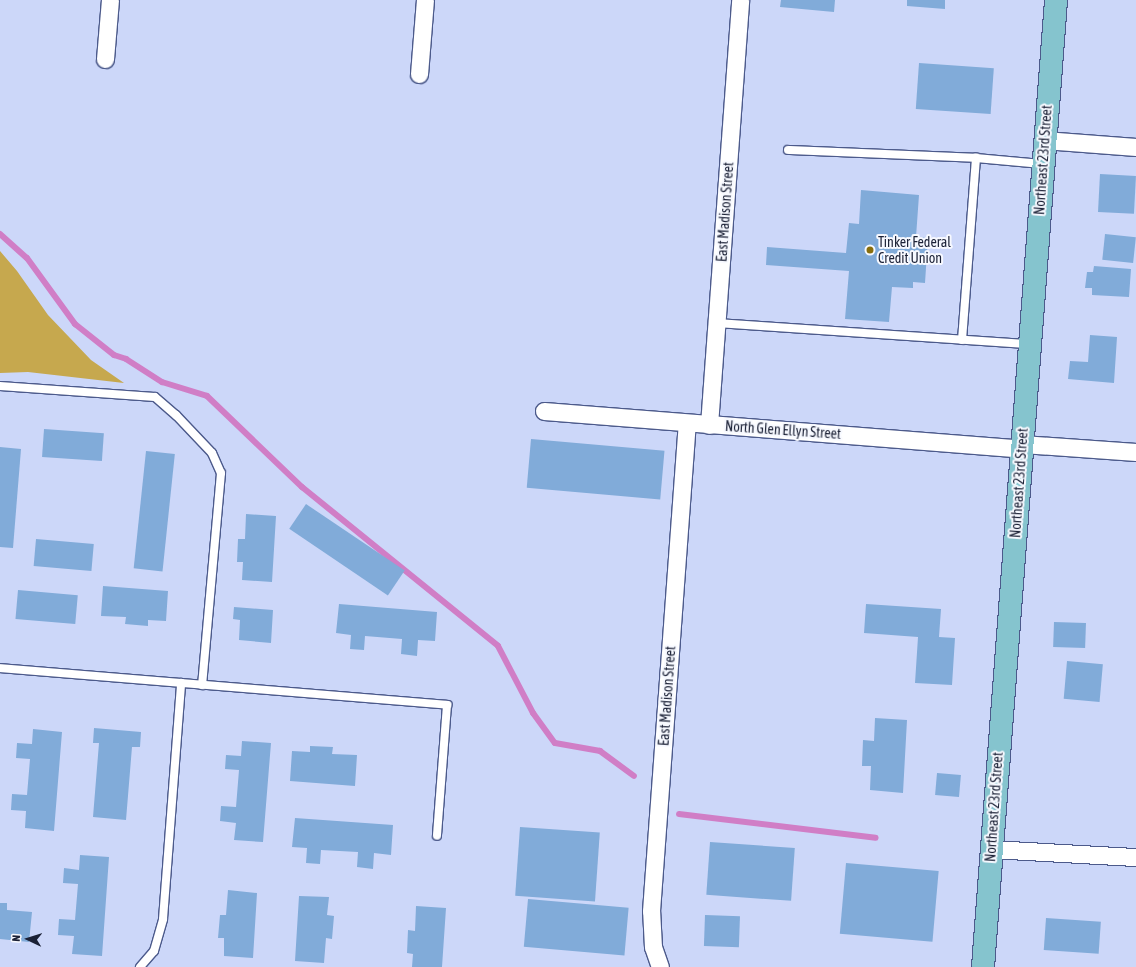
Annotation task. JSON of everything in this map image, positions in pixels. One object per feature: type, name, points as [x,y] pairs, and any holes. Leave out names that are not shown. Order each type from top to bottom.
[{"type":"main road","name":"Northeast 23rd Street","points":[[983,967],[1042,164],[1056,0]]},
{"type":"street","points":[[105,59],[110,0]]},
{"type":"street","points":[[419,74],[425,0]]},
{"type":"street","name":"East Madison Street","points":[[709,424],[740,0]]},
{"type":"street","points":[[1044,140],[1136,147]]},
{"type":"street","name":"North Glen Ellyn Street","points":[[544,411],[687,423],[1022,446],[1136,452]]},
{"type":"street","name":"East Madison Street","points":[[660,967],[652,947],[651,912],[687,423]]},
{"type":"street","points":[[991,849],[1136,857]]},
{"type":"lane","points":[[788,150],[976,158],[1042,164]]},
{"type":"lane","points":[[962,340],[976,158]]},
{"type":"lane","points":[[717,323],[1029,344]]},
{"type":"lane","points":[[0,386],[155,397],[176,415],[212,453],[221,473],[202,685]]},
{"type":"lane","points":[[0,668],[447,705],[437,836]]},
{"type":"lane","points":[[140,967],[154,951],[163,919],[181,683]]},
{"type":"shaded area","points":[[0,251],[17,271],[48,315],[91,360],[124,383],[28,372],[0,373]]},
{"type":"building","points":[[781,0],[835,0],[834,12],[780,7]]},
{"type":"building","points":[[907,0],[945,0],[945,9],[907,6]]},
{"type":"building","points":[[919,63],[994,68],[991,114],[916,109]]},
{"type":"building","points":[[1100,174],[1136,176],[1134,214],[1098,212]]},
{"type":"building","points":[[861,190],[919,195],[916,237],[928,238],[925,283],[913,282],[913,288],[892,287],[889,322],[845,319],[849,271],[766,265],[767,247],[846,253],[849,223],[859,224]]},
{"type":"building","points":[[1105,234],[1136,237],[1133,263],[1102,260]]},
{"type":"building","points":[[1094,266],[1131,269],[1129,297],[1092,295],[1092,288],[1085,288],[1087,272],[1093,272]]},
{"type":"building","points":[[1090,335],[1117,337],[1114,383],[1068,379],[1070,361],[1088,362]]},
{"type":"building","points":[[44,429],[104,433],[102,461],[42,457]]},
{"type":"building","points":[[531,439],[664,451],[660,499],[527,488]]},
{"type":"building","points":[[0,447],[21,449],[13,548],[0,547]]},
{"type":"building","points":[[146,451],[175,454],[163,571],[134,568]]},
{"type":"building","points":[[306,504],[405,571],[388,595],[289,529]]},
{"type":"building","points":[[246,514],[276,516],[272,582],[242,580],[243,562],[237,562],[238,539],[245,539]]},
{"type":"building","points":[[36,539],[94,544],[91,571],[34,566]]},
{"type":"building","points":[[103,586],[168,591],[166,621],[148,620],[148,626],[125,624],[126,617],[101,616]]},
{"type":"building","points":[[18,590],[78,595],[75,624],[15,619]]},
{"type":"building","points":[[339,604],[437,612],[435,641],[418,640],[417,656],[401,654],[402,639],[365,636],[364,650],[350,649],[351,635],[336,633]]},
{"type":"building","points":[[866,604],[941,609],[939,637],[955,638],[952,685],[915,683],[918,637],[864,633]]},
{"type":"building","points":[[234,607],[273,610],[271,643],[239,640],[240,620],[233,619]]},
{"type":"building","points":[[1054,622],[1086,623],[1085,648],[1053,647]]},
{"type":"building","points":[[1067,661],[1103,664],[1100,702],[1064,699]]},
{"type":"building","points":[[875,718],[907,720],[903,793],[870,790],[871,766],[862,766],[863,740],[874,741]]},
{"type":"building","points":[[94,728],[141,732],[140,747],[132,747],[126,820],[93,817],[99,743],[93,743]]},
{"type":"building","points":[[33,729],[62,732],[54,831],[25,828],[26,811],[11,810],[12,794],[27,795],[30,759],[16,758],[17,743],[32,744]]},
{"type":"building","points":[[242,741],[271,743],[263,842],[234,840],[236,823],[220,821],[221,806],[236,807],[239,770],[225,769],[226,755],[241,756]]},
{"type":"building","points":[[310,746],[333,747],[332,754],[357,755],[355,786],[290,781],[292,751],[310,752]]},
{"type":"building","points":[[937,773],[961,775],[959,797],[935,795]]},
{"type":"building","points":[[295,818],[393,825],[391,855],[374,853],[373,869],[357,867],[358,852],[321,850],[320,864],[306,863],[307,848],[292,847]]},
{"type":"building","points":[[520,827],[600,833],[595,901],[515,896]]},
{"type":"building","points":[[710,842],[795,848],[791,901],[706,895]]},
{"type":"building","points":[[80,855],[109,857],[102,956],[72,954],[74,936],[58,935],[59,919],[75,920],[78,884],[63,883],[64,868],[79,870]]},
{"type":"building","points":[[846,863],[939,871],[932,942],[840,934]]},
{"type":"building","points":[[228,890],[257,893],[253,958],[224,956],[224,938],[218,938],[220,915],[226,915]]},
{"type":"building","points":[[299,896],[329,897],[327,915],[334,916],[332,939],[326,938],[324,963],[295,961]]},
{"type":"building","points":[[528,899],[629,908],[624,956],[524,947]]},
{"type":"building","points":[[0,903],[7,903],[7,910],[32,912],[29,942],[0,939]]},
{"type":"building","points":[[416,906],[446,908],[442,967],[412,967],[413,954],[407,953],[408,930],[415,931]]},
{"type":"building","points":[[705,915],[740,916],[739,947],[704,946]]},
{"type":"building","points":[[1046,918],[1101,922],[1099,954],[1044,950]]},
{"type":"waterway","points":[[0,234],[27,258],[75,324],[114,355],[126,359],[162,382],[207,396],[302,487],[498,646],[533,713],[555,743],[600,751],[634,776]]},
{"type":"waterway","points":[[679,814],[876,838]]},
{"type":"place","name":"Tinker Federal Credit Union","points":[[870,250]]}]
